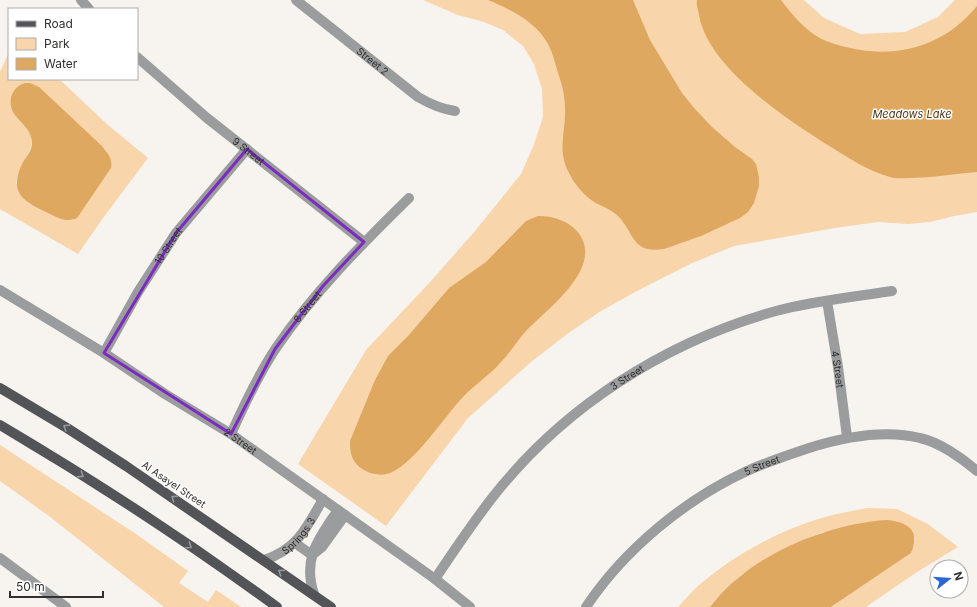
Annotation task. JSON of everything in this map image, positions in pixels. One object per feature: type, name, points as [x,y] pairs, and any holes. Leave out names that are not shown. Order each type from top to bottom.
[{"type":"main road","name":"Al Asayel Street","points":[[0,388],[67,428],[126,466],[331,607]]},
{"type":"main road","points":[[0,425],[45,452],[155,523],[277,607]]},
{"type":"street","points":[[81,0],[88,8]]},
{"type":"street","name":"Street 2","points":[[296,0],[418,98],[442,109],[454,111]]},
{"type":"street","name":"9 Street","points":[[138,58],[169,86],[364,242]]},
{"type":"street","name":"10 Street","points":[[104,353],[138,292],[176,233],[247,149]]},
{"type":"street","name":"8 Street","points":[[231,434],[251,390],[276,349],[304,310],[323,286],[364,242],[409,198]]},
{"type":"street","name":"2 Street","points":[[0,290],[104,353],[165,394],[231,434],[435,579],[470,607]]},
{"type":"street","name":"3 Street","points":[[435,579],[465,534],[493,497],[518,468],[556,430],[592,401],[634,372],[680,347],[727,326],[776,311],[827,300],[892,291]]},
{"type":"street","name":"4 Street","points":[[827,300],[838,367],[847,437]]},
{"type":"street","name":"5 Street","points":[[586,607],[614,571],[643,541],[675,515],[709,492],[770,461],[847,437],[874,434],[901,435],[920,438],[938,445],[968,463],[977,471]]},
{"type":"street","name":"Springs 3","points":[[264,560],[281,554],[295,543],[324,499]]},
{"type":"street","points":[[314,594],[310,575],[312,555],[322,547],[342,512]]},
{"type":"street","points":[[295,543],[312,555]]},
{"type":"street","points":[[0,558],[66,607]]},
{"type":"highlighted area","points":[[247,149],[364,242],[323,286],[275,349],[231,434],[104,353],[176,233]]},
{"type":"green space","points":[[423,0],[804,0],[824,18],[860,34],[905,32],[938,17],[955,0],[977,0],[977,212],[930,222],[909,224],[878,222],[835,228],[734,246],[690,264],[637,291],[601,311],[567,334],[531,362],[468,418],[386,526],[298,464],[366,350],[431,281],[475,231],[521,174],[533,147],[543,117],[542,89],[534,64],[523,46],[503,30],[484,22],[458,15]]},
{"type":"green space","points":[[8,54],[8,80],[60,80],[109,126],[148,158],[78,254],[0,209],[0,72]],"holes":[[[35,85],[106,150],[111,168],[73,220],[61,219],[28,203],[16,183],[17,177],[29,153],[32,141],[28,130],[12,110],[10,104],[14,90]]]},
{"type":"green space","points":[[0,445],[136,534],[188,571],[179,583],[208,602],[216,590],[241,607],[164,607],[49,516],[0,481]]},
{"type":"green space","points":[[867,508],[897,509],[928,524],[958,547],[938,559],[929,559],[929,565],[866,607],[831,607],[911,553],[915,537],[823,532],[796,543],[741,575],[716,599],[710,607],[678,607],[696,588],[743,553],[791,529],[808,522]]},
{"type":"water","points":[[488,0],[633,0],[650,40],[682,93],[712,127],[735,147],[752,159],[756,164],[759,177],[759,186],[754,203],[748,212],[740,218],[701,236],[664,249],[646,249],[640,246],[619,217],[587,197],[576,185],[568,171],[562,148],[565,117],[564,95],[554,58],[548,44],[537,29],[522,17]]},
{"type":"water","name":"Meadows Lake","points":[[697,0],[781,0],[799,22],[817,36],[838,45],[872,51],[906,49],[937,39],[965,19],[977,6],[977,172],[925,177],[894,178],[859,164],[813,136],[752,91],[733,73],[717,54],[705,35],[699,15]]},
{"type":"water","points":[[25,83],[30,83],[39,87],[102,146],[111,159],[111,168],[77,218],[69,220],[62,219],[39,209],[25,200],[17,188],[19,172],[30,151],[32,143],[28,130],[15,116],[10,104],[14,90],[18,86]]},
{"type":"water","points":[[538,216],[554,218],[569,224],[577,231],[584,244],[585,258],[580,272],[571,286],[526,331],[497,367],[463,397],[429,439],[400,468],[390,473],[380,475],[374,474],[359,467],[352,457],[350,441],[375,380],[388,356],[409,335],[449,288],[486,262],[526,221]]},
{"type":"water","points":[[887,520],[906,525],[913,533],[914,545],[911,553],[831,607],[710,607],[726,589],[745,572],[766,558],[790,546],[839,528]]}]
